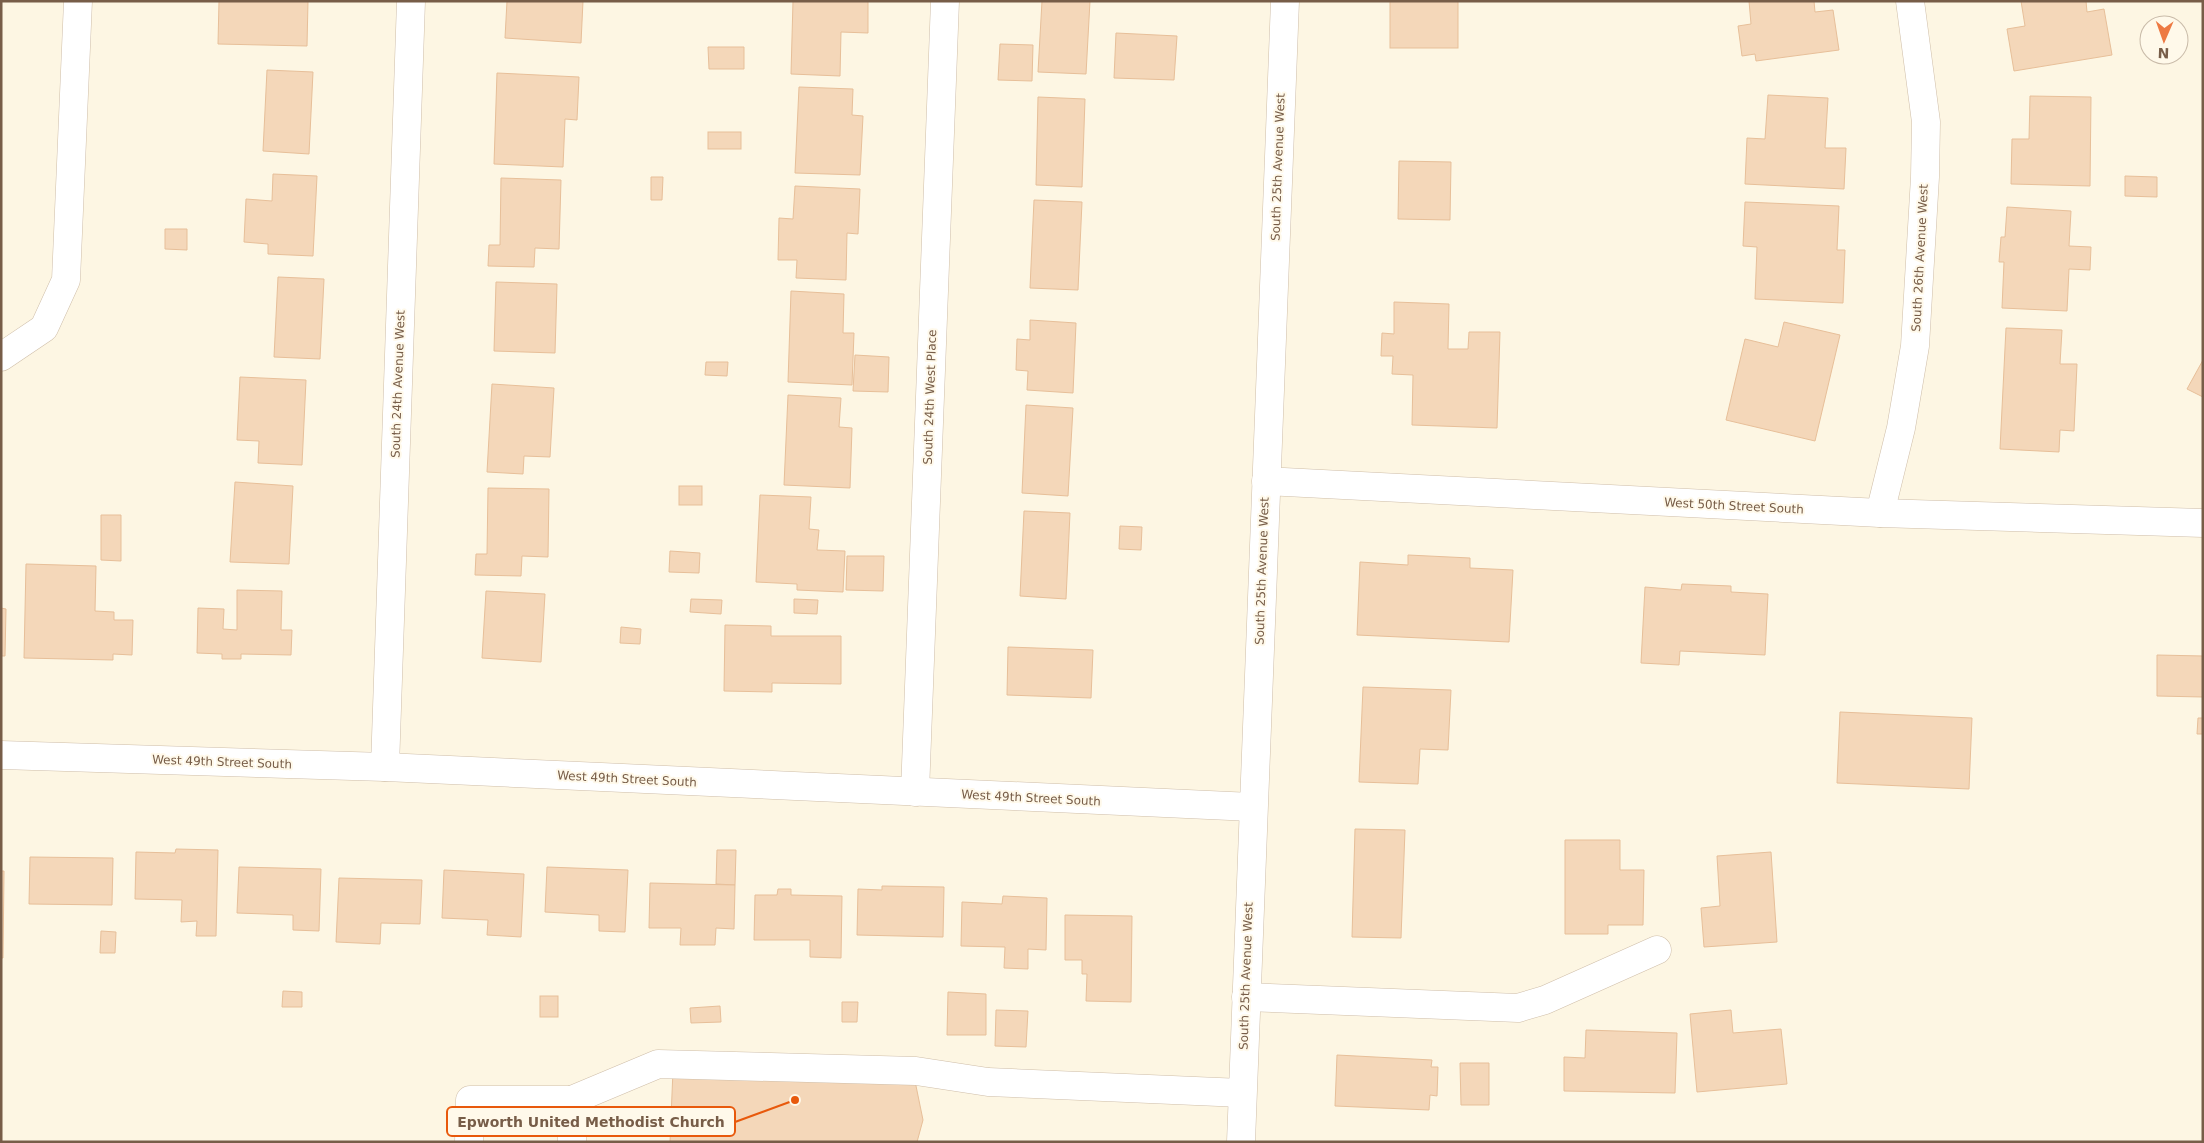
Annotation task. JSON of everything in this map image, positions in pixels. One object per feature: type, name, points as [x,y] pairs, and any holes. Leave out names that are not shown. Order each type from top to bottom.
[{"type":"street","points":[[1,357],[44,328],[66,280],[78,1]]},
{"type":"street","name":"South 24th Avenue West","points":[[385,767],[411,1]]},
{"type":"street","name":"South 24th West Place","points":[[915,792],[945,1]]},
{"type":"street","name":"South 25th Avenue West","points":[[1240,1142],[1285,1]]},
{"type":"street","name":"South 26th Avenue West","points":[[1880,513],[1901,428],[1915,346],[1924,197],[1926,122],[1910,1]]},
{"type":"street","name":"West 50th Street South","points":[[1266,482],[1880,513],[2203,523]]},
{"type":"street","name":"West 49th Street South","points":[[1,754],[385,767],[1252,807]]},
{"type":"street","points":[[1246,997],[1518,1008],[1545,1000],[1657,950]]},
{"type":"street","points":[[469,1142],[470,1100],[572,1100],[658,1064],[916,1071],[988,1082],[1242,1093]]},
{"type":"street","points":[[572,1100],[572,1142]]},
{"type":"building","points":[[219,1],[308,1],[307,46],[218,44]]},
{"type":"building","points":[[507,1],[583,1],[581,43],[505,38]]},
{"type":"building","points":[[793,1],[868,1],[868,33],[841,32],[840,76],[791,74]]},
{"type":"building","points":[[1042,1],[1090,1],[1086,74],[1038,72]]},
{"type":"building","points":[[1390,1],[1458,1],[1458,48],[1390,48]]},
{"type":"building","points":[[1749,1],[1814,1],[1815,12],[1833,10],[1839,50],[1756,61],[1755,54],[1742,56],[1738,26],[1751,24]]},
{"type":"building","points":[[2021,1],[2086,1],[2087,12],[2104,9],[2112,55],[2014,71],[2007,29],[2025,26]]},
{"type":"building","points":[[1116,33],[1177,36],[1174,80],[1114,78]]},
{"type":"building","points":[[1000,44],[1033,45],[1032,81],[998,80]]},
{"type":"building","points":[[708,47],[744,47],[744,69],[709,69]]},
{"type":"building","points":[[267,70],[313,72],[309,154],[263,151]]},
{"type":"building","points":[[497,73],[579,77],[577,120],[565,119],[563,167],[494,164]]},
{"type":"building","points":[[799,87],[853,89],[852,115],[863,116],[860,175],[795,173]]},
{"type":"building","points":[[1768,95],[1828,98],[1825,148],[1846,148],[1844,189],[1745,184],[1747,138],[1765,139]]},
{"type":"building","points":[[2030,96],[2091,97],[2090,186],[2011,184],[2012,139],[2029,139]]},
{"type":"building","points":[[1038,97],[1085,99],[1082,187],[1036,185]]},
{"type":"building","points":[[708,132],[741,132],[741,149],[708,149]]},
{"type":"building","points":[[1399,161],[1451,162],[1450,220],[1398,219]]},
{"type":"building","points":[[273,174],[317,176],[313,256],[268,254],[268,244],[244,242],[246,199],[272,201]]},
{"type":"building","points":[[2125,176],[2157,177],[2157,197],[2125,196]]},
{"type":"building","points":[[651,177],[663,177],[662,200],[651,200]]},
{"type":"building","points":[[501,178],[561,180],[559,249],[535,248],[534,267],[488,266],[489,245],[500,245]]},
{"type":"building","points":[[795,186],[860,189],[858,234],[847,233],[846,280],[796,278],[797,260],[778,260],[779,218],[793,219]]},
{"type":"building","points":[[1034,200],[1082,202],[1078,290],[1030,288]]},
{"type":"building","points":[[1745,202],[1839,206],[1837,250],[1845,250],[1843,303],[1755,299],[1757,247],[1743,246]]},
{"type":"building","points":[[2007,207],[2071,211],[2069,246],[2091,247],[2090,270],[2069,269],[2067,311],[2002,308],[2004,262],[1999,262],[2001,237],[2005,237]]},
{"type":"building","points":[[165,229],[187,229],[187,250],[165,249]]},
{"type":"building","points":[[278,277],[324,279],[320,359],[274,357]]},
{"type":"building","points":[[496,282],[557,284],[555,353],[494,351]]},
{"type":"building","points":[[791,291],[844,294],[843,333],[854,333],[852,385],[788,382]]},
{"type":"building","points":[[1394,302],[1449,304],[1448,349],[1468,349],[1469,332],[1500,332],[1497,428],[1412,425],[1413,375],[1392,374],[1393,356],[1381,356],[1382,333],[1394,334]]},
{"type":"building","points":[[1030,320],[1076,323],[1073,393],[1027,390],[1028,371],[1016,370],[1017,339],[1030,340]]},
{"type":"building","points":[[1784,322],[1840,335],[1815,441],[1726,420],[1745,339],[1778,347]]},
{"type":"building","points":[[2006,328],[2062,330],[2060,364],[2077,364],[2074,431],[2060,430],[2059,452],[2000,449]]},
{"type":"building","points":[[855,355],[889,357],[888,392],[853,391]]},
{"type":"building","points":[[2203,360],[2203,397],[2187,389]]},
{"type":"building","points":[[706,362],[728,362],[727,376],[705,375]]},
{"type":"building","points":[[240,377],[306,380],[302,465],[258,463],[259,441],[237,440]]},
{"type":"building","points":[[492,384],[554,388],[550,457],[524,456],[523,474],[487,472]]},
{"type":"building","points":[[788,395],[841,398],[839,427],[852,428],[850,488],[784,485]]},
{"type":"building","points":[[1026,405],[1073,408],[1068,496],[1022,493]]},
{"type":"building","points":[[235,482],[293,486],[289,564],[230,562]]},
{"type":"building","points":[[679,486],[702,486],[702,505],[679,505]]},
{"type":"building","points":[[488,488],[549,489],[548,557],[522,556],[521,576],[475,575],[476,554],[487,554]]},
{"type":"building","points":[[760,495],[811,497],[809,529],[819,530],[817,550],[845,551],[843,592],[797,590],[797,584],[756,582]]},
{"type":"building","points":[[1024,511],[1070,513],[1066,599],[1020,596]]},
{"type":"building","points":[[101,515],[121,515],[121,561],[101,560]]},
{"type":"building","points":[[1120,526],[1142,527],[1141,550],[1119,549]]},
{"type":"building","points":[[670,551],[700,553],[699,573],[669,572]]},
{"type":"building","points":[[1408,555],[1470,558],[1470,568],[1513,570],[1509,642],[1357,635],[1360,562],[1408,565]]},
{"type":"building","points":[[847,556],[884,556],[883,591],[846,590]]},
{"type":"building","points":[[26,564],[96,566],[95,611],[114,612],[114,620],[133,620],[132,655],[113,654],[113,660],[24,658]]},
{"type":"building","points":[[1682,584],[1731,586],[1731,592],[1768,594],[1765,655],[1680,651],[1679,665],[1641,663],[1645,587],[1681,590]]},
{"type":"building","points":[[237,590],[282,591],[281,630],[292,630],[291,655],[241,654],[241,659],[222,659],[222,654],[197,653],[198,608],[224,609],[223,629],[237,630]]},
{"type":"building","points":[[486,591],[545,594],[541,662],[482,658]]},
{"type":"building","points":[[691,599],[722,600],[721,614],[690,612]]},
{"type":"building","points":[[794,599],[818,600],[817,614],[794,613]]},
{"type":"building","points":[[1,608],[6,609],[5,656],[1,656]]},
{"type":"building","points":[[725,625],[771,626],[771,636],[841,636],[841,684],[772,683],[772,692],[724,691]]},
{"type":"building","points":[[621,627],[641,629],[640,644],[620,643]]},
{"type":"building","points":[[1008,647],[1093,650],[1091,698],[1007,695]]},
{"type":"building","points":[[2157,655],[2203,656],[2203,697],[2157,696]]},
{"type":"building","points":[[1363,687],[1451,690],[1448,750],[1420,749],[1418,784],[1359,782]]},
{"type":"building","points":[[1840,712],[1972,718],[1969,789],[1837,783]]},
{"type":"building","points":[[2198,718],[2203,718],[2203,734],[2197,734]]},
{"type":"building","points":[[1355,829],[1405,830],[1401,938],[1352,937]]},
{"type":"building","points":[[1565,840],[1620,840],[1620,870],[1644,870],[1643,925],[1608,925],[1608,934],[1565,934]]},
{"type":"building","points":[[176,849],[218,850],[216,936],[196,936],[197,921],[181,922],[182,900],[135,899],[136,852],[175,853]]},
{"type":"building","points":[[717,850],[736,850],[735,885],[716,884]]},
{"type":"building","points":[[1771,852],[1777,942],[1704,947],[1701,908],[1720,906],[1717,856]]},
{"type":"building","points":[[30,857],[113,858],[112,905],[29,904]]},
{"type":"building","points":[[239,867],[321,869],[319,931],[293,930],[293,915],[237,913]]},
{"type":"building","points":[[547,867],[628,870],[625,932],[599,931],[599,915],[545,912]]},
{"type":"building","points":[[444,870],[524,874],[521,937],[487,935],[488,920],[442,918]]},
{"type":"building","points":[[1,871],[4,871],[3,958],[1,958]]},
{"type":"building","points":[[339,878],[422,880],[420,924],[381,923],[380,944],[336,942]]},
{"type":"building","points":[[650,883],[735,885],[734,929],[716,928],[715,945],[680,945],[681,928],[649,928]]},
{"type":"building","points":[[882,886],[944,887],[943,937],[857,935],[858,889],[882,890]]},
{"type":"building","points":[[778,889],[791,889],[791,895],[842,896],[841,958],[810,957],[810,940],[754,940],[755,895],[777,895]]},
{"type":"building","points":[[1003,896],[1047,898],[1046,950],[1028,949],[1028,969],[1004,968],[1005,947],[961,946],[962,902],[1002,904]]},
{"type":"building","points":[[1065,915],[1132,916],[1131,1002],[1086,1001],[1087,974],[1082,974],[1082,960],[1065,960]]},
{"type":"building","points":[[101,931],[116,932],[115,953],[100,953]]},
{"type":"building","points":[[283,991],[302,992],[302,1007],[282,1007]]},
{"type":"building","points":[[948,992],[986,994],[986,1035],[947,1035]]},
{"type":"building","points":[[540,996],[558,996],[558,1017],[540,1017]]},
{"type":"building","points":[[842,1002],[858,1002],[857,1022],[842,1022]]},
{"type":"building","points":[[720,1006],[721,1022],[691,1023],[690,1008]]},
{"type":"building","points":[[996,1010],[1028,1011],[1026,1047],[995,1046]]},
{"type":"building","points":[[1731,1010],[1733,1033],[1781,1029],[1787,1084],[1697,1092],[1690,1014]]},
{"type":"building","points":[[1586,1030],[1677,1033],[1675,1093],[1564,1091],[1564,1057],[1585,1058]]},
{"type":"building","points":[[1337,1055],[1432,1060],[1431,1067],[1438,1067],[1437,1096],[1430,1095],[1429,1110],[1335,1106]]},
{"type":"building","points":[[1460,1063],[1489,1063],[1489,1105],[1461,1105]]},
{"type":"building","points":[[673,1070],[915,1081],[923,1120],[917,1142],[670,1142]]},
{"type":"place","name":"Epworth United Methodist Church","points":[[795,1100]]}]
